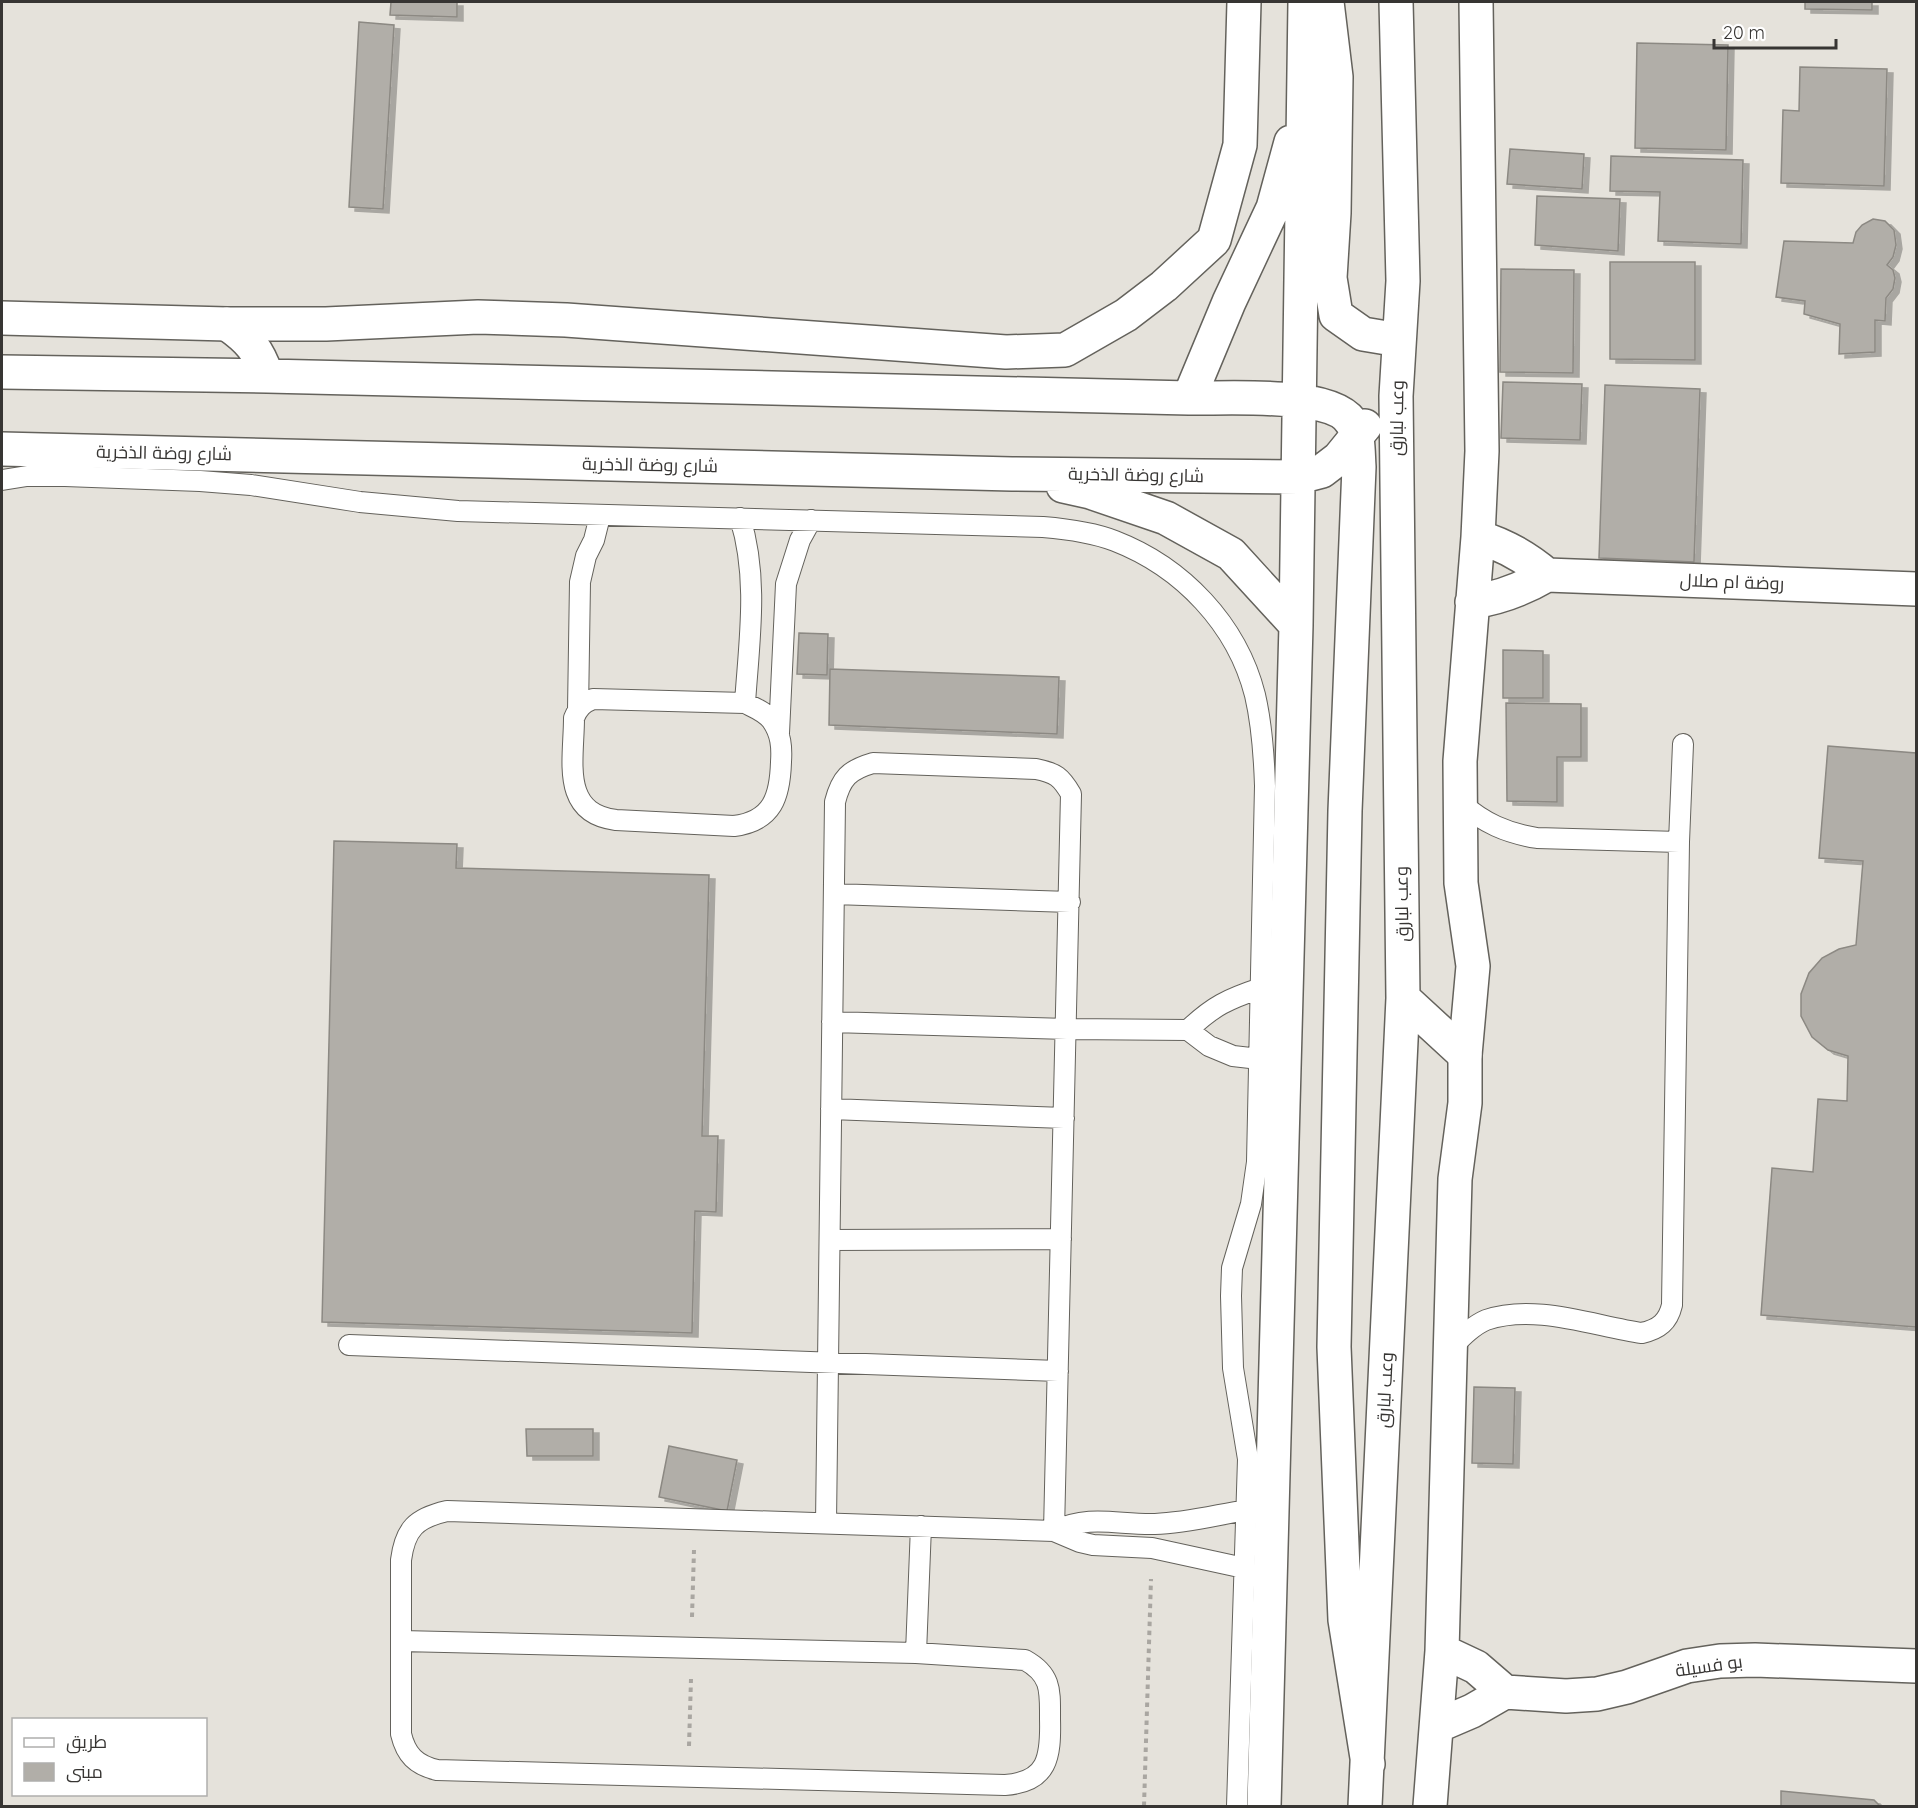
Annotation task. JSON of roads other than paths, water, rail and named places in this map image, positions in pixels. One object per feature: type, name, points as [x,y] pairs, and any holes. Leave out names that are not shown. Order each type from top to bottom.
[{"type":"street","points":[[2,318],[227,324],[326,324],[478,317],[566,320],[1006,352],[1065,350],[1125,315],[1164,286],[1214,240],[1240,145],[1245,2]]},
{"type":"street","points":[[1264,1806],[1296,625],[1305,2]]},
{"type":"street","points":[[1327,2],[1336,77],[1334,213],[1330,278],[1336,315],[1363,334],[1400,340]]},
{"type":"street","name":"وعب لبارق","points":[[1365,1806],[1403,998],[1397,383],[1403,281],[1396,2]]},
{"type":"street","points":[[1430,1806],[1442,1651],[1455,1179],[1465,1103],[1465,1055],[1473,966],[1461,883],[1460,761],[1478,537],[1482,440],[1476,2]]},
{"type":"street","points":[[1189,399],[1229,302],[1273,208],[1304,94]]},
{"type":"street","points":[[227,324],[246,337],[260,355],[267,376]]},
{"type":"street","points":[[2,372],[267,376],[1189,399],[1298,399],[1335,409],[1353,423],[1357,438],[1359,467],[1345,811],[1334,1347],[1345,1620],[1368,1764]]},
{"type":"street","name":"شارع روضة الذخرية","points":[[2,449],[1012,474],[1299,477],[1322,471],[1339,458],[1357,438],[1397,383]]},
{"type":"street","points":[[1012,474],[1090,492],[1166,518],[1232,554],[1296,625]]},
{"type":"street","points":[[1472,602],[1511,593],[1547,575],[1515,552],[1498,543],[1478,537]]},
{"type":"street","name":"روضة ام صلال","points":[[1547,575],[1917,589]]},
{"type":"street","points":[[1403,998],[1465,1055]]},
{"type":"street","points":[[1437,1726],[1472,1711],[1505,1692],[1476,1667],[1442,1651]]},
{"type":"street","name":"بو فسيلة","points":[[1505,1692],[1566,1696],[1597,1694],[1626,1687],[1687,1666],[1720,1661],[1755,1660],[1917,1666]]},
{"type":"lane","points":[[2,480],[27,476],[65,476],[200,481],[251,485],[411,508],[458,511],[1043,527],[1079,531],[1113,540],[1146,555],[1176,575],[1203,600],[1225,628],[1242,660],[1254,693],[1264,741],[1261,988],[1255,1184],[1232,1268],[1231,1296],[1233,1368],[1248,1459],[1237,1806]]},
{"type":"lane","points":[[578,710],[580,582],[600,516]]},
{"type":"lane","points":[[740,518],[751,580],[745,703]]},
{"type":"lane","points":[[779,733],[771,719],[745,703],[593,699],[578,710],[574,718],[575,790],[580,802],[590,812],[602,818],[616,820],[734,826],[748,824],[771,807],[778,795],[781,780],[782,748],[779,733],[786,584],[801,540],[811,520]]},
{"type":"lane","points":[[1450,1349],[1466,1333],[1484,1321],[1506,1315],[1542,1315],[1642,1333],[1654,1331],[1670,1315],[1683,744]]},
{"type":"lane","points":[[826,1523],[835,802],[838,788],[846,776],[858,767],[873,763],[1036,769],[1051,772],[1063,780],[1071,794],[1054,1531]]},
{"type":"lane","points":[[1461,803],[1477,817],[1515,835],[1537,838],[1679,842]]},
{"type":"lane","points":[[834,894],[1070,902]]},
{"type":"lane","points":[[1188,1030],[1209,1011],[1234,997],[1261,988]]},
{"type":"lane","points":[[832,1022],[1188,1030],[1209,1046],[1233,1056],[1259,1059]]},
{"type":"lane","points":[[831,1109],[1064,1118]]},
{"type":"lane","points":[[830,1239],[1061,1239]]},
{"type":"lane","points":[[349,1345],[1058,1371]]},
{"type":"lane","points":[[1054,1531],[1066,1525],[1092,1520],[1154,1524],[1192,1521],[1247,1510]]},
{"type":"lane","points":[[401,1641],[916,1653],[1025,1660],[1036,1666],[1050,1687],[1050,1746],[1047,1762],[1036,1775],[1022,1784],[437,1770],[424,1767],[412,1759],[404,1748],[401,1734],[400,1560],[404,1541],[414,1526],[428,1515],[447,1511],[921,1526],[1054,1531],[1093,1545],[1152,1548],[1244,1568]]},
{"type":"lane","points":[[1152,1548],[1154,1524]]},
{"type":"lane","points":[[916,1653],[921,1526]]}]
